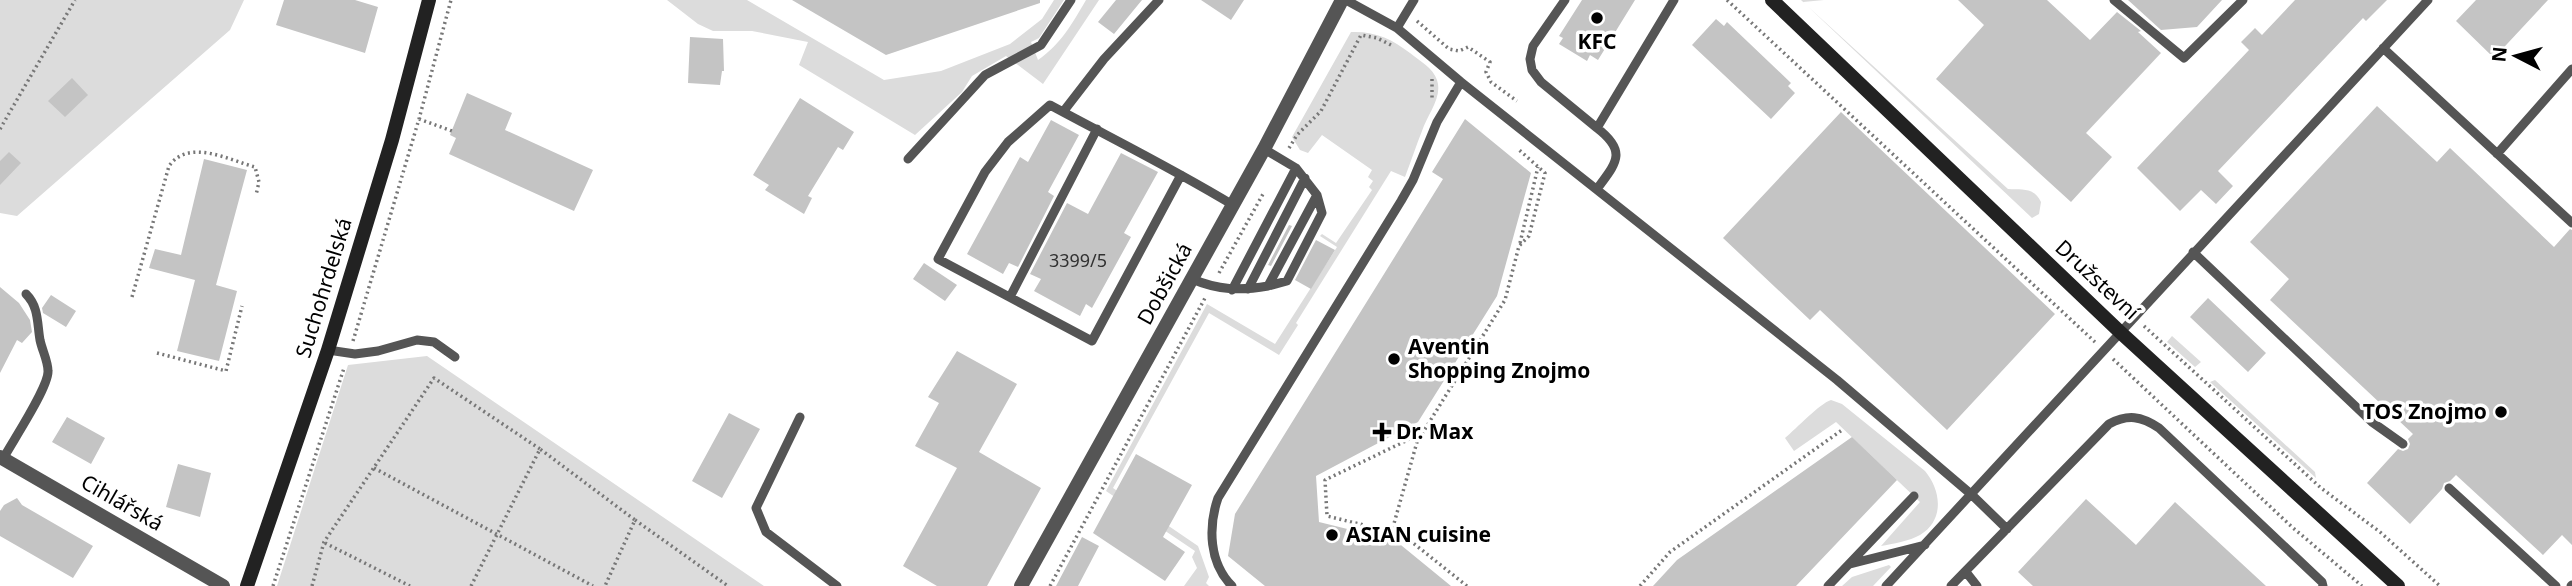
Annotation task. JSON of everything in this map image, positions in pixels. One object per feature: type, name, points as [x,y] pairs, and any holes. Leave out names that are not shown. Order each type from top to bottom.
[{"type":"main road","name":"Suchohrdelská","points":[[247,586],[327,351],[391,140],[429,0]]},
{"type":"main road","name":"Družstevní","points":[[1772,0],[2120,332],[2398,586]]},
{"type":"street","name":"Dobšická","points":[[1021,586],[1344,0]]},
{"type":"street","name":"Cihlářská","points":[[2,458],[223,586]]},
{"type":"lane","points":[[908,159],[985,75],[1041,45],[1072,0]]},
{"type":"lane","points":[[1063,111],[1104,59],[1159,0]]},
{"type":"lane","points":[[1344,0],[1397,28],[1461,82],[1837,380],[1972,495],[2007,529]]},
{"type":"lane","points":[[1397,28],[1414,0]]},
{"type":"lane","points":[[1565,0],[1533,46],[1530,59],[1532,70],[1541,82],[1611,138],[1617,151],[1616,163],[1597,189]]},
{"type":"lane","points":[[1597,128],[1674,0]]},
{"type":"lane","points":[[2114,0],[2184,58],[2243,0]]},
{"type":"lane","points":[[1886,586],[2428,0]]},
{"type":"lane","points":[[2383,48],[2572,223]]},
{"type":"lane","points":[[2497,154],[2572,69]]},
{"type":"lane","points":[[1232,586],[1219,569],[1212,537],[1212,521],[1218,498],[1401,201],[1413,180],[1437,122],[1461,82]]},
{"type":"lane","points":[[1181,175],[1092,341],[938,259],[985,172],[1008,142],[1050,105],[1181,175],[1233,205]]},
{"type":"lane","points":[[1010,297],[1097,130]]},
{"type":"lane","points":[[1192,279],[1211,287],[1232,290],[1287,281],[1322,213],[1317,194],[1296,168],[1264,149]]},
{"type":"lane","points":[[1232,290],[1296,168]]},
{"type":"lane","points":[[1248,289],[1305,178]]},
{"type":"lane","points":[[1268,286],[1317,194]]},
{"type":"lane","points":[[2193,252],[2372,422],[2403,444]]},
{"type":"lane","points":[[2,458],[49,373],[37,313],[26,294]]},
{"type":"lane","points":[[327,351],[355,354],[378,351],[417,340],[434,342],[455,357]]},
{"type":"lane","points":[[1951,586],[2109,424],[2122,417],[2134,416],[2159,428],[2322,582],[2323,586]]},
{"type":"lane","points":[[800,417],[756,508],[765,532],[837,586]]},
{"type":"lane","points":[[2449,488],[2556,586]]},
{"type":"lane","points":[[1828,586],[1914,496]]},
{"type":"lane","points":[[1848,565],[1926,545]]},
{"type":"lane","points":[[1966,572],[1977,586]]},
{"type":"path","points":[[0,129],[75,0]]},
{"type":"path","points":[[1727,0],[2262,499],[2362,586]]},
{"type":"path","points":[[1406,13],[1449,49],[1459,51],[1468,47],[1490,62],[1486,72],[1491,82],[1517,102]]},
{"type":"path","points":[[419,120],[452,131]]},
{"type":"path","points":[[1507,140],[1545,173],[1529,236],[1519,246]]},
{"type":"path","points":[[132,297],[169,166],[174,159],[181,154],[197,151],[255,167],[259,182],[256,195]]},
{"type":"path","points":[[1467,586],[1392,527],[1417,442],[1505,300],[1538,167]]},
{"type":"path","points":[[157,353],[226,372],[242,306]]},
{"type":"path","points":[[2134,316],[2321,488],[2380,532],[2440,586]]},
{"type":"path","points":[[312,586],[324,542],[434,378],[540,449],[728,586]]},
{"type":"path","points":[[1640,586],[1670,552],[1842,430]]},
{"type":"path","points":[[1402,535],[1327,516],[1325,480],[1422,433]]},
{"type":"path","points":[[471,586],[540,449]]},
{"type":"path","points":[[374,468],[593,586]]},
{"type":"path","points":[[605,586],[635,520]]},
{"type":"path","points":[[324,542],[410,586]]},
{"type":"shaded area","points":[[0,0],[244,0],[230,30],[17,216],[0,213]]},
{"type":"shaded area","points":[[667,0],[747,0],[884,80],[941,71],[1010,44],[1042,19],[1054,0],[1064,0],[1039,38],[1031,42],[1038,60],[1060,40],[1086,0],[1099,0],[1043,84],[1006,56],[972,76],[962,92],[915,135],[799,65],[808,42],[752,31],[713,31],[698,24]]},
{"type":"shaded area","points":[[1807,5],[2008,189],[2027,190],[2035,194],[2041,202],[2039,214],[2032,218]]},
{"type":"shaded area","points":[[1351,32],[1368,33],[1397,44],[1432,72],[1437,80],[1438,93],[1405,177],[1391,171],[1296,323],[1298,325],[1279,355],[1209,313],[1113,488],[1198,546],[1209,577],[1206,583],[1209,586],[1184,586],[1197,568],[1192,557],[1195,551],[1106,491],[1207,304],[1275,344],[1337,247],[1320,236],[1322,234],[1336,243],[1372,190],[1369,187],[1373,181],[1368,177],[1372,170],[1322,135],[1308,153],[1300,150],[1292,137]]},
{"type":"shaded area","points":[[2172,336],[2201,362],[2195,367],[2167,342]]},
{"type":"shaded area","points":[[427,356],[764,586],[277,586],[348,365]]},
{"type":"shaded area","points":[[2215,380],[2315,472],[2316,478],[2210,382]]},
{"type":"shaded area","points":[[1831,400],[1842,404],[1925,471],[1934,487],[1938,504],[1934,521],[1920,535],[1881,546],[1920,502],[1836,422],[1794,451],[1785,438],[1814,411]]},
{"type":"shaded area","points":[[1889,565],[1891,567],[1873,586],[1842,586],[1852,577]]},
{"type":"building","points":[[284,0],[355,0],[378,7],[365,53],[276,25]]},
{"type":"building","points":[[792,0],[1040,0],[1040,3],[886,55]]},
{"type":"building","points":[[1116,0],[1142,0],[1114,34],[1098,22]]},
{"type":"building","points":[[1201,0],[1244,0],[1231,20]]},
{"type":"building","name":"KFC","points":[[1582,0],[1635,0],[1598,60],[1590,55],[1587,61],[1559,44],[1563,38],[1559,36]]},
{"type":"building","points":[[1958,0],[2047,0],[2090,40],[2117,12],[2141,31],[2138,32],[2161,53],[2086,133],[2112,157],[2071,202],[1936,79],[1984,25]]},
{"type":"building","points":[[2128,0],[2222,0],[2197,27],[2161,30]]},
{"type":"building","points":[[2295,0],[2387,0],[2366,21],[2363,18],[2218,171],[2233,186],[2216,204],[2201,190],[2180,211],[2137,168],[2249,50],[2241,42],[2255,28],[2262,35]]},
{"type":"building","points":[[2476,0],[2548,0],[2494,58],[2456,21]]},
{"type":"building","points":[[1716,19],[1724,26],[1727,22],[1791,83],[1788,86],[1795,93],[1771,119],[1692,45]]},
{"type":"building","points":[[690,37],[723,39],[724,71],[720,85],[688,83]]},
{"type":"building","points":[[72,78],[88,95],[65,117],[48,101]]},
{"type":"building","points":[[467,93],[512,113],[505,130],[593,170],[574,211],[449,154],[456,138],[450,135]]},
{"type":"building","points":[[800,98],[854,132],[843,150],[838,147],[808,196],[812,198],[804,214],[765,190],[769,185],[753,175]]},
{"type":"building","name":"TOS Znojmo","points":[[2377,106],[2437,162],[2450,148],[2554,247],[2570,229],[2572,230],[2572,545],[2562,535],[2543,555],[2456,475],[2444,483],[2442,489],[2410,524],[2367,483],[2398,449],[2408,449],[2408,439],[2413,434],[2270,300],[2289,279],[2250,242]]},
{"type":"building","points":[[1841,112],[2055,314],[1947,430],[1820,310],[1810,320],[1723,238]]},
{"type":"building","name":"Aventin Shopping Znojmo","points":[[1465,119],[1531,173],[1497,296],[1418,422],[1316,476],[1319,522],[1396,541],[1451,586],[1265,586],[1228,556],[1235,514],[1443,179],[1432,172]]},
{"type":"building","points":[[1051,120],[1079,135],[1048,192],[1054,196],[1018,267],[1009,263],[1003,274],[967,254],[1020,157],[1028,162]]},
{"type":"building","points":[[9,152],[21,163],[0,185],[0,161]]},
{"type":"building","points":[[1121,153],[1158,172],[1124,233],[1131,237],[1092,308],[1086,304],[1080,316],[1034,291],[1041,279],[1030,274],[1067,203],[1088,214]]},
{"type":"building","points":[[204,159],[247,170],[216,285],[237,291],[219,361],[177,351],[195,280],[149,268],[155,249],[181,255]]},
{"type":"building","points":[[1289,225],[1292,226],[1271,266],[1268,265]]},
{"type":"building","points":[[1316,240],[1335,250],[1311,289],[1295,280]]},
{"type":"building","points":[[924,263],[957,285],[945,301],[913,279]]},
{"type":"building","points":[[0,287],[19,303],[30,320],[32,332],[22,343],[17,340],[0,373]]},
{"type":"building","points":[[51,295],[76,311],[66,327],[43,313],[42,308]]},
{"type":"building","points":[[2208,298],[2266,353],[2248,372],[2190,317]]},
{"type":"building","points":[[957,351],[1017,384],[979,452],[1041,488],[987,586],[937,586],[903,566],[957,468],[915,446],[939,403],[928,397]]},
{"type":"building","points":[[729,413],[760,429],[722,498],[692,481]]},
{"type":"building","points":[[67,417],[105,438],[91,464],[52,442]]},
{"type":"building","points":[[1852,437],[1897,480],[1796,586],[1653,586],[1677,560]]},
{"type":"building","points":[[1136,454],[1192,485],[1163,537],[1185,552],[1165,581],[1093,533]]},
{"type":"building","points":[[178,464],[211,473],[200,517],[166,507]]},
{"type":"building","points":[[17,498],[22,505],[93,546],[73,578],[0,536],[0,511],[4,505]]},
{"type":"building","points":[[2086,499],[2136,545],[2175,502],[2266,586],[2033,586],[2018,572]]},
{"type":"building","points":[[1082,537],[1099,546],[1078,586],[1056,586]]},
{"type":"place","name":"KFC","points":[[1597,18]]},
{"type":"place","name":"Aventin Shopping Znojmo","points":[[1394,359]]},
{"type":"place","name":"TOS Znojmo","points":[[2501,412]]},
{"type":"place","name":"Dr. Max","points":[[1382,432]]},
{"type":"place","name":"ASIAN cuisine","points":[[1332,535]]}]
